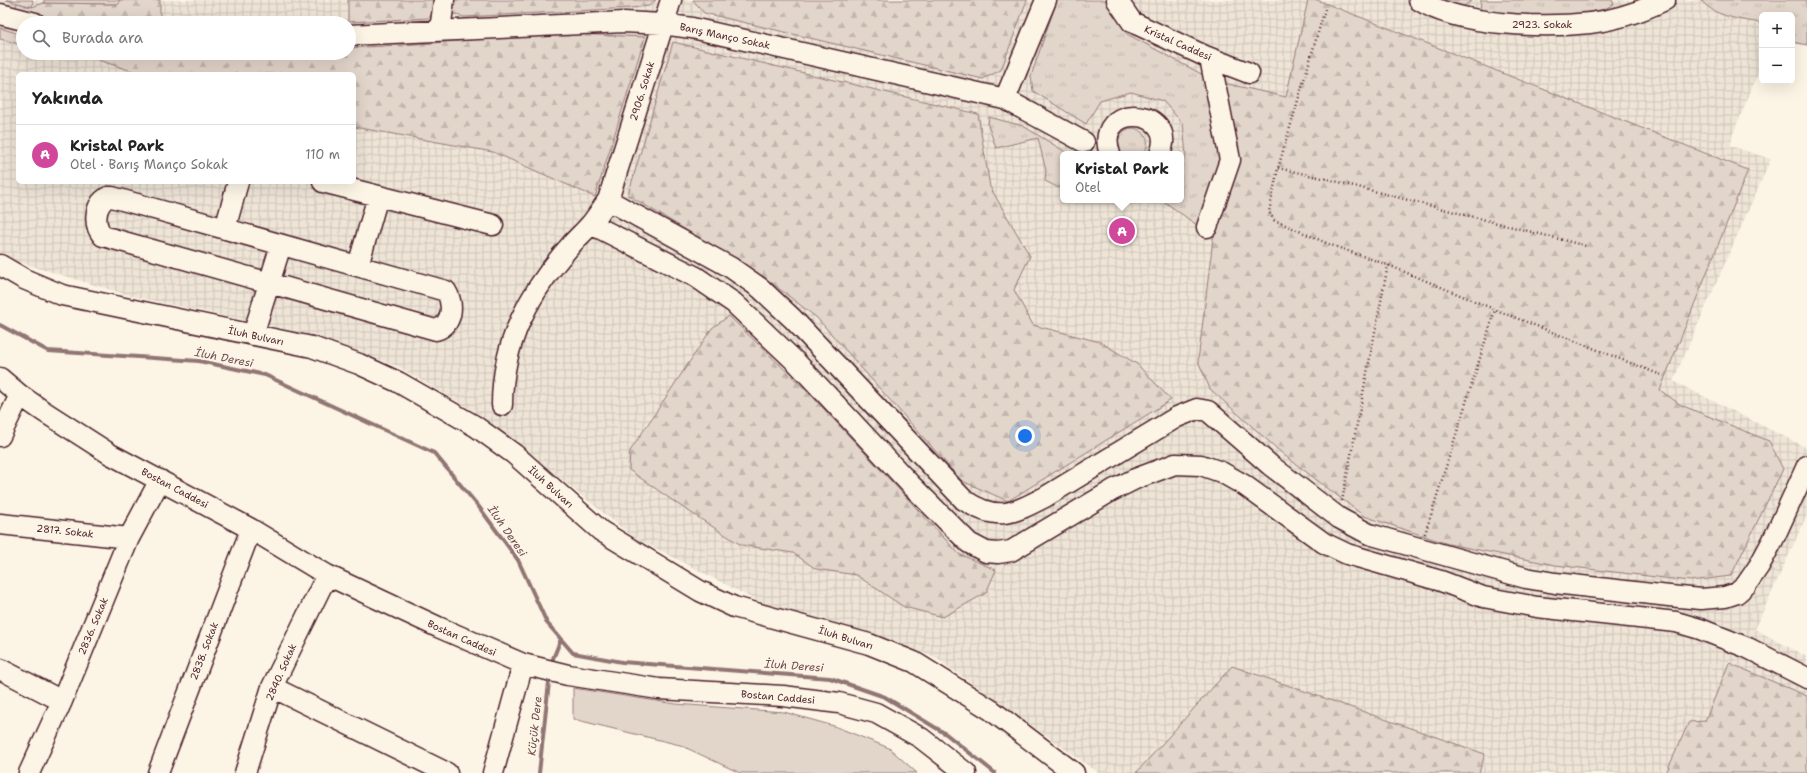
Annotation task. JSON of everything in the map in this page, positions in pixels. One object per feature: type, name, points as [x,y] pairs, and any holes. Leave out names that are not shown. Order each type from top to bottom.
[{"type":"street","points":[[440,31],[444,0]]},
{"type":"street","name":"2906. Sokak","points":[[502,405],[502,382],[507,356],[514,332],[524,309],[548,274],[571,245],[591,224],[610,192],[662,24],[671,0]]},
{"type":"street","points":[[1005,99],[1046,0]]},
{"type":"street","name":"Kristal Caddesi","points":[[1117,0],[1132,22],[1210,58],[1249,73]]},
{"type":"street","points":[[1132,22],[1136,0]]},
{"type":"street","name":"2923. Sokak","points":[[1419,0],[1459,16],[1504,23],[1547,25],[1591,23],[1628,14],[1665,0]]},
{"type":"street","points":[[0,14],[16,18]]},
{"type":"street","name":"Barış Manço Sokak","points":[[356,35],[624,22],[662,24],[700,30],[1005,99],[1098,151]]},
{"type":"street","points":[[1207,227],[1230,160],[1210,58]]},
{"type":"street","points":[[1109,151],[1107,146],[1111,129],[1116,122],[1123,117],[1132,115],[1148,118],[1155,124],[1160,131],[1162,139],[1160,151]]},
{"type":"street","points":[[1084,142],[1100,136],[1111,129]]},
{"type":"street","points":[[225,229],[237,184]]},
{"type":"street","points":[[331,184],[493,225]]},
{"type":"street","points":[[610,192],[730,267],[760,288],[793,319],[964,500],[985,512],[995,514],[1007,513],[1024,508],[1045,497],[1177,417],[1197,409],[1208,411],[1270,465],[1339,518],[1370,534],[1420,550],[1499,572],[1555,583],[1701,599],[1725,597],[1737,593],[1741,589],[1759,566],[1807,466]]},
{"type":"street","points":[[112,196],[281,245],[446,292],[450,299],[452,308],[446,324],[436,330],[103,236],[98,229],[96,221],[101,202],[112,196]]},
{"type":"street","points":[[358,266],[378,196]]},
{"type":"street","points":[[591,224],[696,277],[734,303],[797,363],[911,485],[969,543],[986,552],[998,553],[1011,551],[1113,490],[1135,479],[1175,464],[1201,465],[1221,472],[1244,485],[1324,543],[1347,554],[1440,581],[1483,597],[1537,607],[1676,622],[1700,628],[1748,648],[1807,678]]},
{"type":"street","points":[[253,335],[281,245]]},
{"type":"street","name":"İluh Bulvarı","points":[[0,265],[24,279],[62,295],[312,347],[359,364],[398,382],[475,426],[514,454],[601,531],[700,592],[734,607],[869,644],[914,662],[991,710],[1074,773]]},
{"type":"street","name":"Bostan Caddesi","points":[[0,378],[20,395],[110,454],[251,529],[327,575],[438,627],[523,664],[568,675],[659,689],[783,696],[839,703],[876,713],[922,738],[966,773]]},
{"type":"street","points":[[0,436],[20,395]]},
{"type":"street","name":"2836. Sokak","points":[[29,773],[62,701],[129,538],[160,480]]},
{"type":"street","name":"2817. Sokak","points":[[0,524],[129,538]]},
{"type":"street","name":"2838. Sokak","points":[[158,773],[251,529]]},
{"type":"street","name":"2840. Sokak","points":[[245,773],[272,687],[327,575]]},
{"type":"street","points":[[493,773],[523,664]]},
{"type":"street","points":[[0,669],[62,701]]},
{"type":"street","points":[[272,687],[447,773]]},
{"type":"path","points":[[1325,9],[1278,168],[1269,212],[1274,220],[1331,245],[1388,265],[1496,310],[1661,375]]},
{"type":"path","points":[[1278,168],[1331,180],[1586,246]]},
{"type":"path","points":[[1339,518],[1388,265]]},
{"type":"path","points":[[1420,550],[1496,310]]},
{"type":"shaded area","points":[[0,0],[1807,0],[1807,45],[1795,43],[1795,12],[1759,12],[1759,72],[1732,136],[1731,146],[1771,159],[1673,381],[1807,448],[1807,515],[1755,629],[1807,657],[1807,773],[1099,773],[933,656],[885,639],[765,605],[632,536],[482,416],[397,366],[279,328],[131,296],[18,262],[0,253]]},
{"type":"green space","points":[[6,0],[33,0],[32,7]]},
{"type":"green space","points":[[44,0],[119,0],[119,4],[44,3]]},
{"type":"green space","points":[[119,0],[160,0],[160,16],[28,16],[13,13],[17,3],[32,7],[44,3],[118,4]]},
{"type":"green space","points":[[348,0],[437,0],[436,8],[429,18],[356,22],[356,16],[348,16]]},
{"type":"green space","points":[[452,0],[656,0],[649,6],[631,8],[464,17],[451,13]]},
{"type":"green space","points":[[693,0],[1027,0],[1001,70],[983,79],[704,13]]},
{"type":"green space","points":[[1057,0],[1108,0],[1127,34],[1207,77],[1223,158],[1201,228],[1166,203],[1184,203],[1184,159],[1186,156],[1183,124],[1163,101],[1131,92],[1100,101],[1086,124],[1033,91],[1031,76]]},
{"type":"green space","points":[[1308,0],[1317,0],[1748,170],[1660,390],[1681,405],[1769,441],[1783,469],[1731,576],[1690,581],[1555,565],[1448,544],[1364,516],[1284,455],[1210,389],[1198,361],[1213,239],[1235,156],[1219,82],[1286,97]]},
{"type":"green space","points":[[1439,0],[1473,0],[1464,6]]},
{"type":"green space","points":[[1481,0],[1612,0],[1614,4],[1603,10],[1549,18],[1480,13]]},
{"type":"green space","points":[[1701,0],[1807,0],[1807,45],[1795,43],[1795,12],[1759,12],[1759,23],[1729,17],[1707,6]]},
{"type":"green space","points":[[0,28],[16,33],[16,43],[0,39]]},
{"type":"green space","points":[[553,33],[645,37],[595,197],[493,152],[356,127],[356,72],[135,72],[98,60],[356,60],[356,48]]},
{"type":"green space","points":[[673,42],[978,114],[990,187],[1030,256],[1014,290],[1033,325],[1100,342],[1137,364],[1171,400],[1008,501],[962,481],[817,318],[764,277],[628,195]]},
{"type":"green space","points":[[989,117],[1023,126],[1064,151],[1060,151],[1059,188],[1045,181],[1046,171],[1038,138],[996,148],[988,125]]},
{"type":"green space","points":[[1128,129],[1137,129],[1144,134],[1147,141],[1145,151],[1120,151],[1118,146],[1119,138],[1124,131]]},
{"type":"green space","points":[[729,316],[810,394],[959,554],[996,570],[986,593],[943,617],[904,607],[856,575],[816,569],[793,553],[741,545],[679,505],[629,470],[630,451],[712,328]]},
{"type":"green space","points":[[1729,663],[1807,696],[1807,773],[1666,773],[1689,722],[1705,721]]},
{"type":"green space","points":[[1232,666],[1485,754],[1479,773],[1136,773]]},
{"type":"green space","points":[[573,688],[676,704],[784,712],[834,726],[889,748],[917,773],[740,773],[680,745],[573,719]]},
{"type":"waterway","name":"İluh Deresi","points":[[0,325],[48,351],[199,361],[265,375],[434,453],[479,507],[518,560],[547,623],[573,653],[622,662],[830,678],[885,697],[946,734],[995,773]]},
{"type":"waterway","name":"Küçük Dere","points":[[552,661],[561,639]]},
{"type":"waterway","name":"Küçük Dere","points":[[539,773],[549,682]]},
{"type":"place","name":"Kristal Park","points":[[1122,231]]}]
